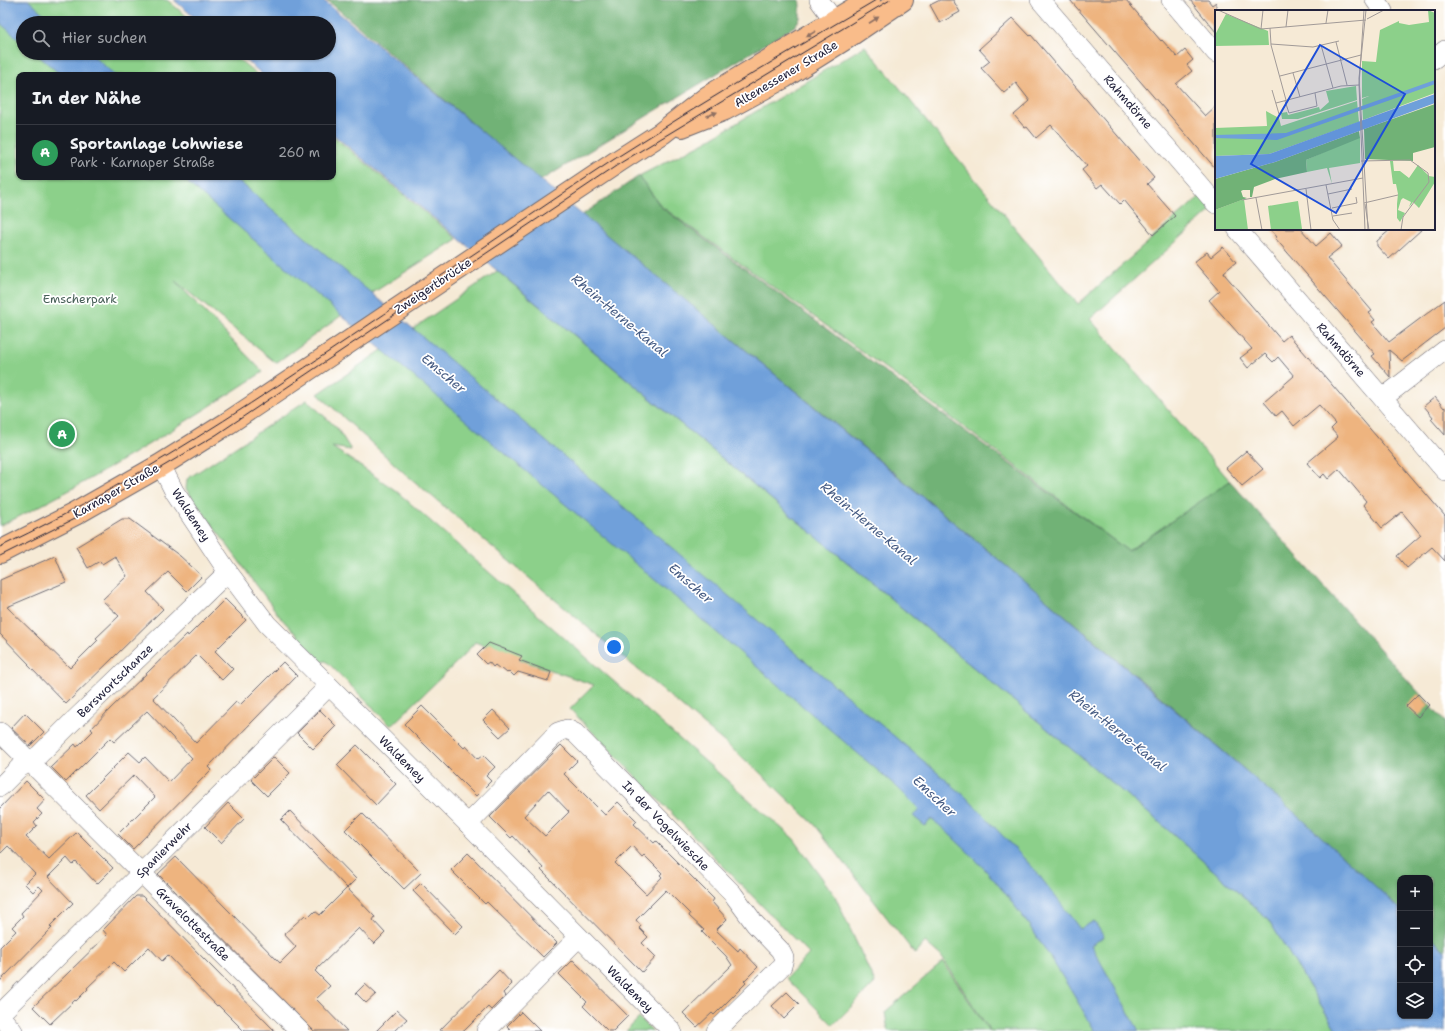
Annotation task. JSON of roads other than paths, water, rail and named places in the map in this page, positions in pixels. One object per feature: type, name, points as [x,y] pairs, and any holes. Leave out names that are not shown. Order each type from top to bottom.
[{"type":"main road","name":"Altenessener Straße","points":[[597,175],[662,133],[726,109],[784,77],[840,29],[869,0]]},
{"type":"main road","name":"Altenessener Straße","points":[[840,29],[902,0]]},
{"type":"main road","name":"Zweigertbrücke","points":[[228,423],[597,175]]},
{"type":"main road","name":"Karnaper Straße","points":[[0,552],[75,514],[161,465],[228,423]]},
{"type":"street","points":[[819,0],[840,29]]},
{"type":"street","name":"Rahmdörne","points":[[1040,0],[1215,203]]},
{"type":"street","points":[[1171,0],[1215,52]]},
{"type":"street","points":[[1374,0],[1382,10]]},
{"type":"street","points":[[1435,58],[1445,50]]},
{"type":"street","name":"Rahmdörne","points":[[1244,231],[1445,471]]},
{"type":"street","points":[[1383,398],[1445,350]]},
{"type":"street","name":"Waldemey","points":[[161,465],[174,491],[228,572],[267,624],[468,824],[672,1031]]},
{"type":"street","name":"Berswortschanze","points":[[0,787],[18,769],[39,755],[228,572]]},
{"type":"street","name":"Spanierwehr","points":[[0,1015],[328,686]]},
{"type":"street","name":"In der Vogelwiesche","points":[[468,824],[558,732],[567,729],[575,733],[733,894],[755,924],[780,950],[784,958],[782,966],[716,1031]]},
{"type":"street","name":"Gravelottestraße","points":[[0,732],[300,1031]]},
{"type":"street","points":[[486,1031],[579,937]]},
{"type":"street","points":[[0,1015],[13,1031]]},
{"type":"water","points":[[0,0],[28,0],[46,16],[16,16],[16,37],[0,23]]},
{"type":"water","name":"Rhein-Herne-Kanal","points":[[174,0],[323,0],[1029,585],[1303,820],[1397,906],[1397,1019],[1433,1019],[1433,940],[1445,951],[1445,1031],[1337,1031],[1268,919],[1159,822],[336,136],[336,72],[259,72],[245,60],[336,60],[336,16],[193,16]]},
{"type":"water","points":[[43,60],[98,60],[112,72],[57,72]]},
{"type":"water","name":"Emscher","points":[[184,180],[238,180],[966,797],[1035,870],[1080,929],[1094,921],[1104,937],[1091,945],[1139,1031],[1095,1031],[1051,959],[1020,913],[985,869],[965,849],[931,819],[925,826],[913,816],[919,810],[918,808],[897,787],[694,613],[342,316]]},
{"type":"tram line","points":[[0,547],[114,487],[224,421],[619,156],[715,96],[876,0]]},
{"type":"tram line","points":[[0,556],[76,518],[216,435],[622,162],[890,0]]},
{"type":"place","name":"Sportanlage Lohwiese","points":[[62,434]]},
{"type":"park label","name":"Emscherpark","points":[[80,299]]}]
